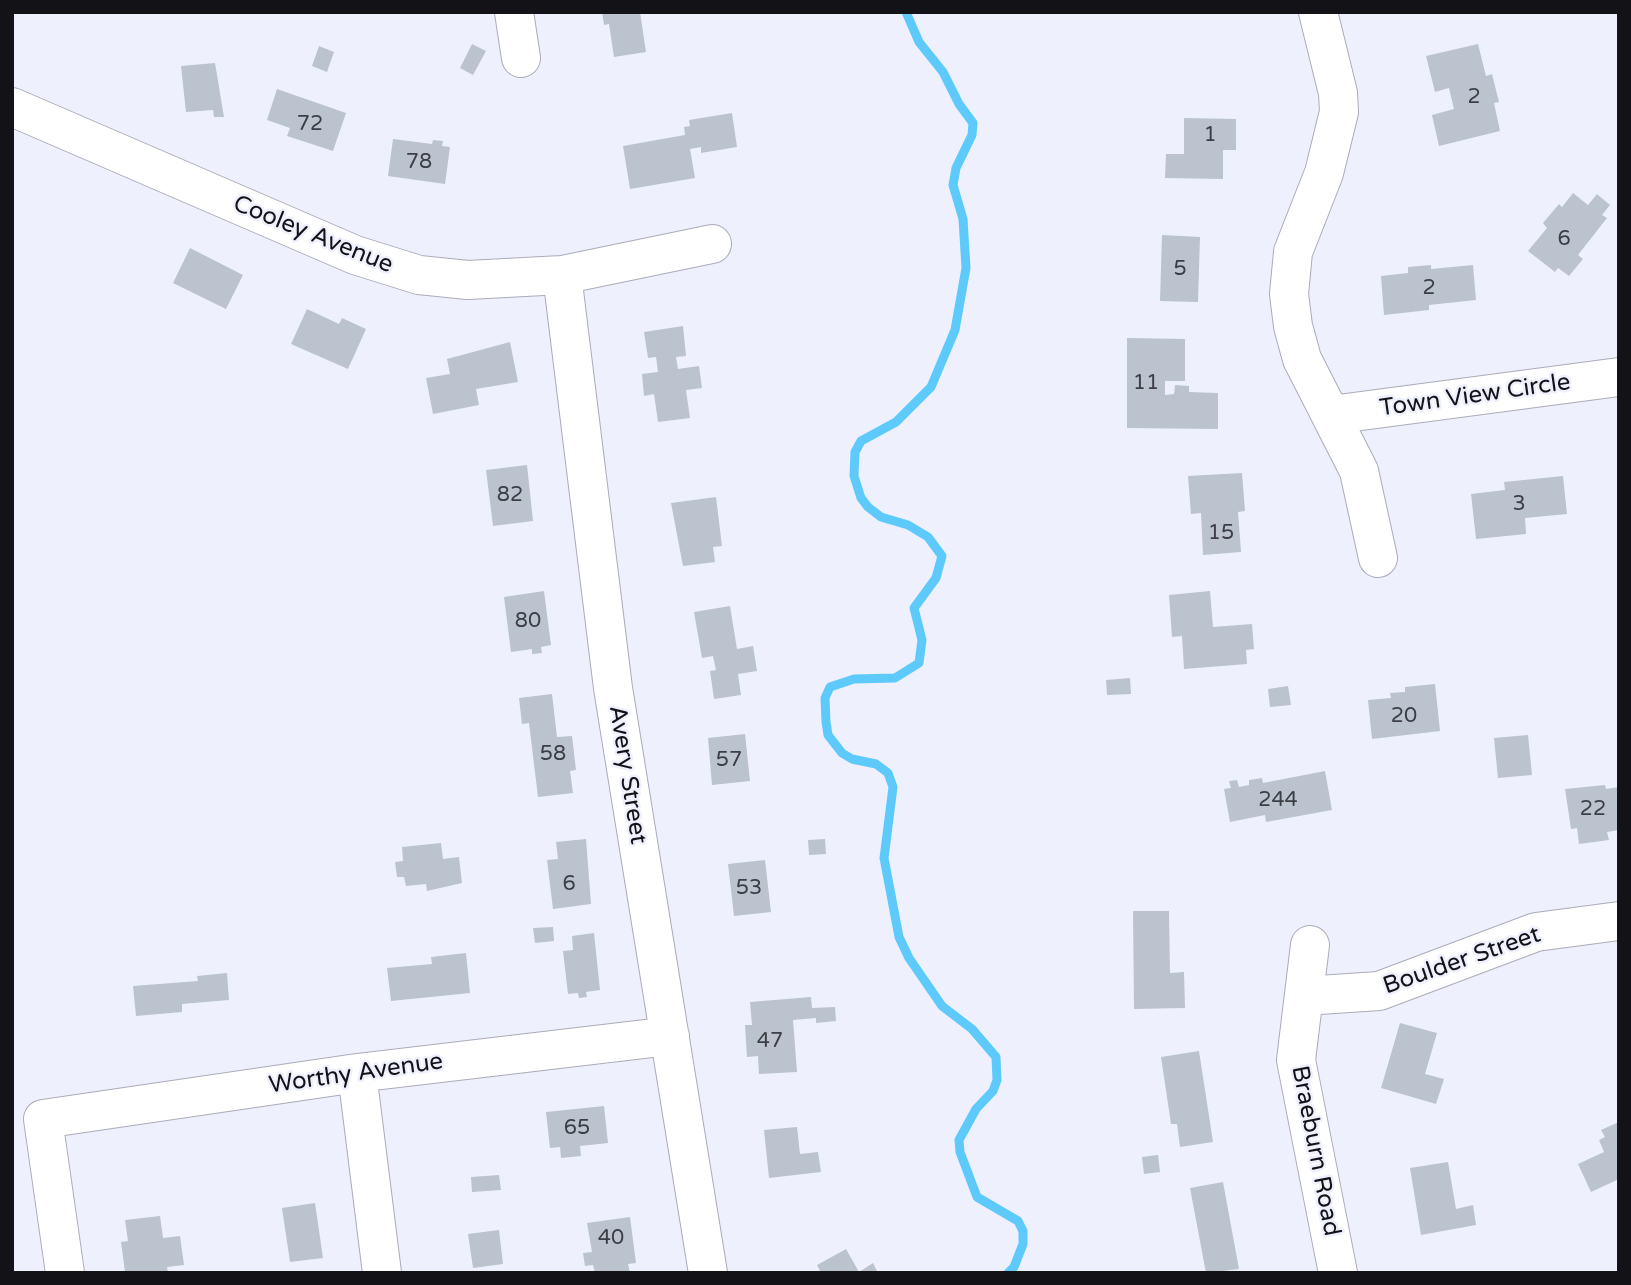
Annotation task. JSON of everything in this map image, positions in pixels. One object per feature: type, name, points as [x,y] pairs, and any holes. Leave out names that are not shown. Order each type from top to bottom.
[{"type":"street","points":[[514,12],[521,58]]},
{"type":"street","points":[[1318,12],[1330,57],[1339,112],[1324,173],[1293,252],[1289,294],[1296,341],[1364,488],[1378,558]]},
{"type":"street","name":"Cooley Avenue","points":[[12,107],[388,267],[450,279],[562,275],[712,244]]},
{"type":"street","name":"Avery Street","points":[[562,275],[613,688],[708,1273]]},
{"type":"street","name":"Town View Circle","points":[[1331,415],[1619,377]]},
{"type":"street","name":"Boulder Street","points":[[1304,996],[1379,991],[1536,932],[1619,921]]},
{"type":"street","name":"Braeburn Road","points":[[1310,945],[1296,1060],[1338,1273]]},
{"type":"street","name":"Worthy Avenue","points":[[65,1273],[43,1119],[357,1073],[670,1036]]},
{"type":"street","points":[[357,1073],[382,1273]]},
{"type":"building","points":[[602,12],[640,12],[646,52],[614,57],[609,24],[604,25]]},
{"type":"building","points":[[472,44],[486,51],[473,75],[460,68]]},
{"type":"building","points":[[1478,44],[1486,76],[1492,74],[1499,102],[1494,103],[1500,131],[1439,146],[1432,115],[1454,109],[1449,88],[1435,92],[1426,56]]},
{"type":"building","points":[[319,46],[334,52],[327,72],[312,66]]},
{"type":"building","points":[[215,63],[224,117],[214,117],[213,110],[186,112],[181,66]]},
{"type":"building","points":[[277,89],[346,113],[333,151],[287,136],[290,128],[267,120]]},
{"type":"building","points":[[732,113],[737,147],[701,153],[701,147],[690,149],[695,178],[630,189],[623,146],[685,135],[684,127],[690,126],[689,120]]},
{"type":"building","points":[[1184,118],[1236,119],[1236,150],[1223,150],[1223,179],[1165,178],[1166,154],[1184,154]]},
{"type":"building","points":[[393,139],[432,144],[433,140],[443,141],[442,146],[450,147],[445,184],[388,176]]},
{"type":"building","points":[[1573,193],[1588,205],[1597,194],[1610,205],[1602,215],[1607,218],[1578,255],[1583,259],[1569,276],[1558,268],[1555,272],[1528,251],[1547,228],[1543,223],[1559,204],[1562,207]]},
{"type":"building","points":[[1162,235],[1200,237],[1198,302],[1160,301]]},
{"type":"building","points":[[190,248],[243,275],[226,309],[173,283]]},
{"type":"building","points":[[1431,265],[1431,269],[1473,265],[1476,300],[1429,305],[1429,310],[1384,315],[1381,276],[1408,273],[1408,267]]},
{"type":"building","points":[[307,309],[339,324],[342,318],[366,329],[348,369],[291,344]]},
{"type":"building","points":[[683,326],[686,356],[676,357],[678,369],[699,366],[702,388],[686,390],[690,418],[658,422],[654,394],[644,396],[642,374],[658,372],[656,357],[648,358],[644,332]]},
{"type":"building","points":[[1127,338],[1185,339],[1185,381],[1165,381],[1165,395],[1174,394],[1175,385],[1189,386],[1189,392],[1218,393],[1218,429],[1127,428]]},
{"type":"building","points":[[510,342],[518,382],[476,389],[479,405],[433,414],[426,378],[450,374],[447,359]]},
{"type":"building","points":[[527,465],[533,521],[493,526],[486,470]]},
{"type":"building","points":[[1242,473],[1245,511],[1238,512],[1241,552],[1203,555],[1201,513],[1191,514],[1188,476]]},
{"type":"building","points":[[1563,476],[1567,514],[1525,518],[1526,534],[1476,539],[1471,494],[1505,490],[1504,482]]},
{"type":"building","points":[[716,497],[722,546],[713,547],[715,562],[683,566],[671,503]]},
{"type":"building","points":[[544,591],[551,645],[541,647],[542,653],[532,654],[532,649],[511,652],[504,597]]},
{"type":"building","points":[[1210,591],[1213,627],[1252,624],[1254,649],[1246,650],[1247,664],[1184,669],[1182,636],[1172,637],[1169,595]]},
{"type":"building","points":[[730,606],[737,649],[753,646],[757,671],[738,674],[741,695],[714,699],[710,671],[716,670],[713,656],[702,658],[694,612]]},
{"type":"building","points":[[1130,678],[1131,694],[1107,695],[1106,680]]},
{"type":"building","points":[[1435,684],[1440,731],[1372,739],[1368,700],[1391,698],[1390,693],[1405,692],[1405,687]]},
{"type":"building","points":[[1288,686],[1291,705],[1270,707],[1268,689]]},
{"type":"building","points":[[552,694],[557,737],[572,736],[576,770],[570,771],[573,793],[538,797],[529,723],[522,724],[519,698]]},
{"type":"building","points":[[745,734],[750,781],[712,785],[708,738]]},
{"type":"building","points":[[1528,735],[1532,775],[1498,778],[1494,738]]},
{"type":"building","points":[[1325,771],[1332,810],[1266,822],[1265,815],[1230,822],[1224,789],[1231,788],[1229,781],[1237,780],[1239,787],[1249,785],[1249,780],[1262,778],[1263,783]]},
{"type":"building","points":[[1605,785],[1606,789],[1619,787],[1619,830],[1607,832],[1609,840],[1579,844],[1577,828],[1571,829],[1565,789]]},
{"type":"building","points":[[586,839],[591,904],[553,909],[547,860],[558,859],[556,842]]},
{"type":"building","points":[[825,839],[826,854],[809,855],[808,840]]},
{"type":"building","points":[[441,843],[443,859],[459,857],[462,883],[427,891],[426,884],[406,886],[404,877],[397,877],[395,862],[403,861],[402,847]]},
{"type":"building","points":[[765,860],[771,912],[734,916],[728,864]]},
{"type":"building","points":[[1133,911],[1169,911],[1170,973],[1184,972],[1185,1008],[1134,1009]]},
{"type":"building","points":[[553,927],[554,941],[535,943],[533,928]]},
{"type":"building","points":[[594,933],[600,990],[586,992],[587,997],[579,998],[578,993],[568,994],[563,951],[573,950],[572,936]]},
{"type":"building","points":[[466,953],[470,993],[391,1001],[387,968],[432,964],[431,957]]},
{"type":"building","points":[[227,973],[229,1000],[182,1004],[182,1012],[136,1016],[133,986],[198,981],[197,976]]},
{"type":"building","points":[[811,997],[812,1008],[835,1007],[836,1021],[816,1023],[816,1018],[793,1020],[797,1072],[759,1074],[758,1056],[747,1057],[745,1025],[752,1025],[750,1002]]},
{"type":"building","points":[[1400,1023],[1437,1033],[1425,1074],[1444,1079],[1436,1104],[1381,1088]]},
{"type":"building","points":[[1199,1051],[1213,1142],[1180,1147],[1177,1124],[1171,1124],[1161,1057]]},
{"type":"building","points":[[604,1106],[608,1143],[580,1146],[581,1156],[561,1158],[560,1147],[550,1148],[546,1112]]},
{"type":"building","points":[[1619,1122],[1619,1179],[1591,1192],[1578,1164],[1604,1152],[1599,1140],[1605,1137],[1601,1130]]},
{"type":"building","points":[[797,1127],[800,1154],[818,1152],[821,1172],[769,1178],[764,1130]]},
{"type":"building","points":[[1158,1155],[1160,1172],[1144,1174],[1142,1157]]},
{"type":"building","points":[[1448,1162],[1456,1209],[1473,1205],[1476,1225],[1421,1235],[1410,1168]]},
{"type":"building","points":[[499,1175],[501,1190],[472,1192],[471,1177]]},
{"type":"building","points":[[1223,1182],[1239,1269],[1206,1273],[1190,1188]]},
{"type":"building","points":[[315,1203],[323,1258],[290,1262],[282,1208]]},
{"type":"building","points":[[160,1216],[163,1238],[180,1236],[184,1265],[167,1267],[168,1273],[125,1272],[121,1242],[128,1241],[125,1220]]},
{"type":"building","points":[[630,1217],[636,1263],[628,1264],[630,1273],[595,1273],[593,1265],[585,1266],[583,1253],[592,1252],[587,1223]]},
{"type":"building","points":[[499,1230],[503,1264],[473,1268],[468,1234]]},
{"type":"building","points":[[846,1249],[859,1272],[873,1263],[878,1273],[821,1273],[817,1265]]},
{"type":"waterway","points":[[906,12],[919,42],[943,72],[959,104],[973,123],[972,135],[956,168],[953,185],[963,219],[966,268],[955,330],[931,387],[896,422],[861,441],[855,452],[854,476],[861,498],[868,507],[881,517],[908,525],[928,537],[942,556],[936,578],[914,608],[922,640],[919,663],[895,678],[854,679],[830,687],[825,698],[826,722],[828,735],[842,753],[852,759],[876,764],[888,773],[893,787],[884,858],[899,937],[909,958],[942,1006],[972,1029],[996,1057],[997,1080],[993,1091],[976,1109],[959,1140],[960,1152],[977,1197],[1018,1221],[1023,1231],[1023,1244],[1014,1267],[1008,1273]]}]
